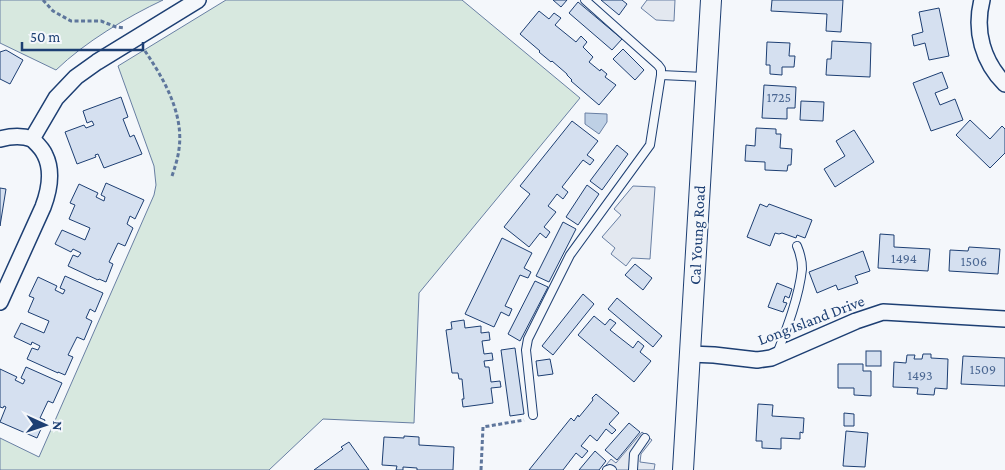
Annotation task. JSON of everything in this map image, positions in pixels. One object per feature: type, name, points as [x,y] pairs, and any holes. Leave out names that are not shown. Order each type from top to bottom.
[{"type":"main road","name":"Cal Young Road","points":[[682,470],[711,0]]},
{"type":"street","points":[[32,139],[56,98],[87,68],[198,0]]},
{"type":"street","points":[[982,0],[978,20],[982,47],[992,68],[1005,84]]},
{"type":"street","points":[[0,139],[17,136],[25,136],[32,139],[45,153],[49,174],[47,197],[1,297]]},
{"type":"street","name":"Long Island Drive","points":[[690,354],[764,360],[776,357],[856,321],[883,312],[1005,319]]},
{"type":"lane","points":[[532,415],[526,350],[528,339],[570,255],[650,145],[661,75],[661,69],[658,65],[585,0]]},
{"type":"lane","points":[[661,75],[706,78]]},
{"type":"lane","points":[[776,357],[798,292],[802,268],[798,246]]},
{"type":"lane","points":[[633,470],[634,454],[645,438]]},
{"type":"lane","points":[[607,470],[612,470]]},
{"type":"path","points":[[43,0],[53,11],[64,18],[76,21],[101,21],[126,29],[136,38],[160,75],[176,112],[179,125],[179,149],[172,176]]},
{"type":"path","points":[[480,470],[483,427],[525,420]]},
{"type":"shaded area","points":[[0,0],[163,0],[107,31],[56,70],[0,43]]},
{"type":"shaded area","points":[[226,0],[462,0],[580,98],[419,293],[414,423],[323,419],[269,470],[0,470],[0,438],[39,457],[154,195],[156,185],[154,166],[118,66]]},
{"type":"shaded area","points":[[647,0],[675,0],[674,21],[656,20],[641,8]]},
{"type":"shaded area","points":[[633,186],[655,187],[650,259],[632,258],[626,266],[611,254],[615,248],[602,237],[621,215],[614,209]]},
{"type":"shaded area","points":[[642,432],[652,440],[641,454],[640,462],[655,464],[654,470],[602,470],[611,459],[616,463]]},
{"type":"water","points":[[585,113],[607,114],[607,122],[599,134],[585,124]]},
{"type":"building","points":[[553,0],[567,0],[561,7]]},
{"type":"building","points":[[601,0],[622,0],[627,4],[619,15]]},
{"type":"building","points":[[772,0],[843,0],[841,32],[826,31],[827,14],[771,11]]},
{"type":"building","points":[[578,2],[622,39],[612,50],[569,13]]},
{"type":"building","points":[[939,8],[949,56],[929,60],[925,43],[914,46],[912,35],[923,32],[919,12]]},
{"type":"building","points":[[539,11],[549,19],[554,13],[561,18],[555,25],[576,42],[581,36],[587,42],[583,47],[593,57],[589,62],[607,74],[605,77],[616,85],[599,105],[571,81],[567,74],[520,34]]},
{"type":"building","points":[[832,41],[871,43],[870,77],[826,75],[827,59],[831,59]]},
{"type":"building","points":[[767,42],[790,43],[789,56],[795,56],[794,67],[782,67],[782,75],[770,74],[770,65],[766,65]]},
{"type":"building","points":[[623,49],[644,70],[635,80],[613,59]]},
{"type":"building","points":[[6,50],[23,60],[10,84],[0,79],[0,52]]},
{"type":"building","points":[[942,72],[948,88],[935,93],[940,105],[955,99],[963,120],[931,131],[913,83]]},
{"type":"building","points":[[764,85],[796,87],[795,108],[787,108],[787,119],[762,118]]},
{"type":"building","points":[[121,97],[128,117],[123,119],[130,137],[134,135],[142,154],[104,168],[98,154],[95,155],[96,157],[77,164],[65,132],[84,125],[86,128],[94,125],[92,121],[87,123],[83,111]]},
{"type":"building","points":[[801,101],[824,102],[823,121],[800,120]]},
{"type":"building","points":[[970,120],[990,139],[1002,126],[1005,129],[1005,153],[990,168],[956,135]]},
{"type":"building","points":[[572,121],[598,141],[587,155],[594,160],[590,165],[583,160],[562,187],[568,192],[563,199],[557,194],[548,206],[556,212],[544,227],[550,232],[546,238],[540,233],[529,247],[504,227],[530,194],[520,186]]},
{"type":"building","points":[[756,128],[776,129],[776,134],[781,134],[780,148],[792,149],[791,165],[788,165],[787,171],[765,170],[765,162],[745,161],[746,145],[755,146]]},
{"type":"building","points":[[854,130],[874,162],[835,187],[824,169],[845,156],[836,141]]},
{"type":"building","points":[[617,145],[628,154],[602,190],[590,181]]},
{"type":"building","points":[[106,183],[144,200],[135,219],[130,216],[127,224],[133,228],[125,246],[118,243],[109,262],[113,264],[106,282],[68,266],[73,255],[78,257],[81,253],[73,249],[71,252],[55,244],[62,230],[85,240],[90,228],[69,219],[75,205],[70,203],[79,184],[98,193],[96,197],[104,201],[105,197],[101,195]]},
{"type":"building","points":[[587,185],[599,194],[578,225],[566,217]]},
{"type":"building","points":[[0,188],[6,189],[0,226]]},
{"type":"building","points":[[760,204],[767,207],[769,204],[812,220],[805,238],[797,235],[796,238],[782,233],[775,233],[770,246],[747,237]]},
{"type":"building","points":[[563,222],[576,229],[549,282],[536,276]]},
{"type":"building","points":[[880,234],[894,235],[894,247],[930,249],[928,271],[878,268]]},
{"type":"building","points":[[502,238],[532,253],[524,268],[531,272],[528,278],[520,275],[505,306],[512,309],[509,316],[501,312],[494,327],[465,314]]},
{"type":"building","points":[[969,247],[1000,249],[998,274],[949,271],[950,250],[968,251]]},
{"type":"building","points":[[863,251],[870,271],[855,276],[858,283],[838,290],[836,285],[817,293],[809,272]]},
{"type":"building","points":[[635,264],[652,278],[643,290],[625,275]]},
{"type":"building","points":[[65,276],[103,293],[95,312],[90,309],[86,318],[92,321],[84,340],[77,337],[68,355],[73,357],[65,375],[27,359],[32,348],[38,350],[40,346],[32,342],[31,345],[14,337],[21,323],[44,333],[49,321],[28,312],[34,298],[29,296],[38,277],[57,286],[55,290],[63,294],[65,290],[60,288]]},
{"type":"building","points":[[535,281],[548,287],[520,341],[508,334]]},
{"type":"building","points":[[777,283],[792,289],[789,298],[785,296],[783,302],[787,303],[783,312],[768,307]]},
{"type":"building","points":[[583,294],[594,304],[553,355],[542,346]]},
{"type":"building","points":[[617,298],[662,336],[653,347],[608,309]]},
{"type":"building","points":[[594,316],[605,325],[610,319],[616,323],[610,330],[633,348],[638,341],[644,346],[640,352],[651,361],[634,382],[578,335]]},
{"type":"building","points":[[464,320],[465,328],[481,326],[481,333],[489,332],[490,340],[482,341],[484,354],[492,353],[493,360],[484,361],[485,367],[489,367],[491,382],[500,381],[501,387],[491,388],[493,403],[463,407],[462,379],[459,379],[458,373],[452,373],[446,330],[452,329],[451,322]]},
{"type":"building","points":[[515,348],[524,414],[510,416],[501,350]]},
{"type":"building","points":[[866,351],[881,351],[881,366],[866,366]]},
{"type":"building","points":[[923,354],[931,354],[931,358],[948,359],[947,389],[935,388],[934,395],[917,394],[918,388],[893,387],[894,362],[906,363],[907,355],[915,355],[914,359],[922,359]]},
{"type":"building","points":[[963,356],[1005,358],[1005,386],[961,384]]},
{"type":"building","points":[[550,359],[553,374],[538,376],[536,361]]},
{"type":"building","points":[[838,364],[863,364],[863,371],[871,371],[871,396],[854,395],[854,388],[838,388]]},
{"type":"building","points":[[26,367],[62,383],[53,403],[48,401],[40,418],[45,420],[37,438],[0,422],[6,407],[0,407],[0,369],[17,377],[15,380],[23,384],[25,380],[21,378]]},
{"type":"building","points":[[596,394],[619,413],[609,424],[616,430],[612,434],[606,429],[597,441],[590,435],[581,446],[588,451],[582,458],[576,453],[563,470],[529,470],[571,418],[574,421],[578,415],[579,417]]},
{"type":"building","points":[[758,404],[773,405],[772,416],[804,418],[803,433],[800,432],[800,439],[781,438],[781,449],[762,448],[762,441],[756,441]]},
{"type":"building","points":[[844,413],[854,414],[854,426],[844,426]]},
{"type":"building","points":[[629,423],[640,432],[617,460],[605,450]]},
{"type":"building","points":[[846,431],[868,433],[865,467],[843,466]]},
{"type":"building","points":[[404,436],[419,437],[419,445],[454,447],[453,470],[417,470],[417,468],[403,467],[403,470],[396,470],[397,466],[382,465],[384,437],[404,438]]},
{"type":"building","points":[[349,442],[369,470],[314,470],[343,449],[341,447]]},
{"type":"building","points":[[595,451],[606,461],[599,470],[579,470]]}]
